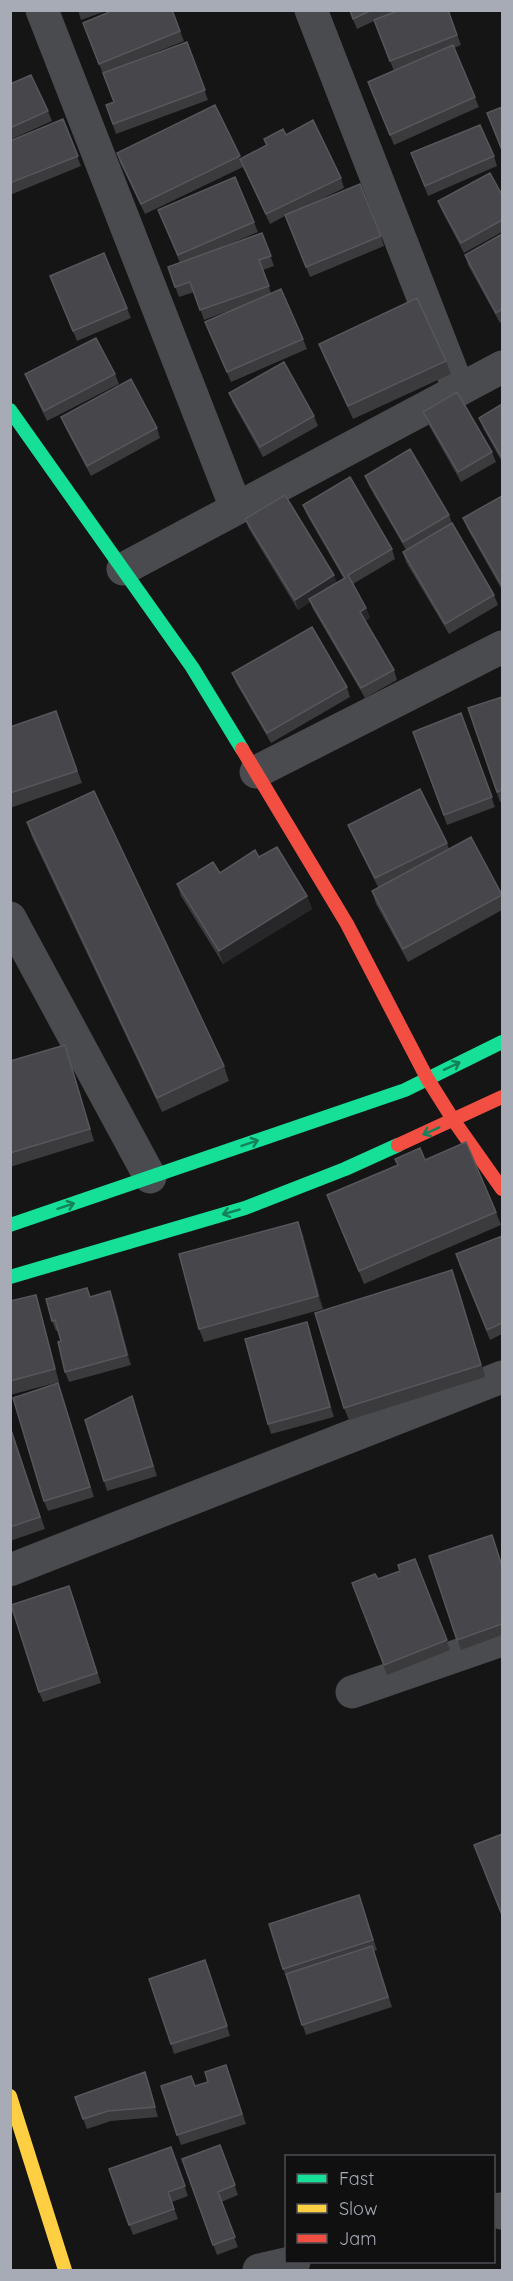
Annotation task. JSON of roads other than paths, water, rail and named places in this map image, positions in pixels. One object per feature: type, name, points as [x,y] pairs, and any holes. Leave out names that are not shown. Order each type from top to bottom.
[{"type":"street","points":[[42,10],[236,508]]},
{"type":"street","points":[[311,10],[459,390]]},
{"type":"street","points":[[123,568],[502,367]]},
{"type":"street","points":[[10,410],[192,667],[347,924],[427,1078],[502,1189]]},
{"type":"street","points":[[255,772],[502,647]]},
{"type":"street","points":[[10,918],[150,1177]]},
{"type":"street","points":[[10,1225],[405,1090],[502,1042]]},
{"type":"street","points":[[10,1277],[245,1208],[345,1169],[454,1121],[502,1097]]},
{"type":"street","points":[[10,1570],[502,1377]]},
{"type":"street","points":[[352,1692],[502,1640]]},
{"type":"street","points":[[10,2096],[65,2271]]},
{"type":"street","points":[[259,2271],[290,2263]]}]
